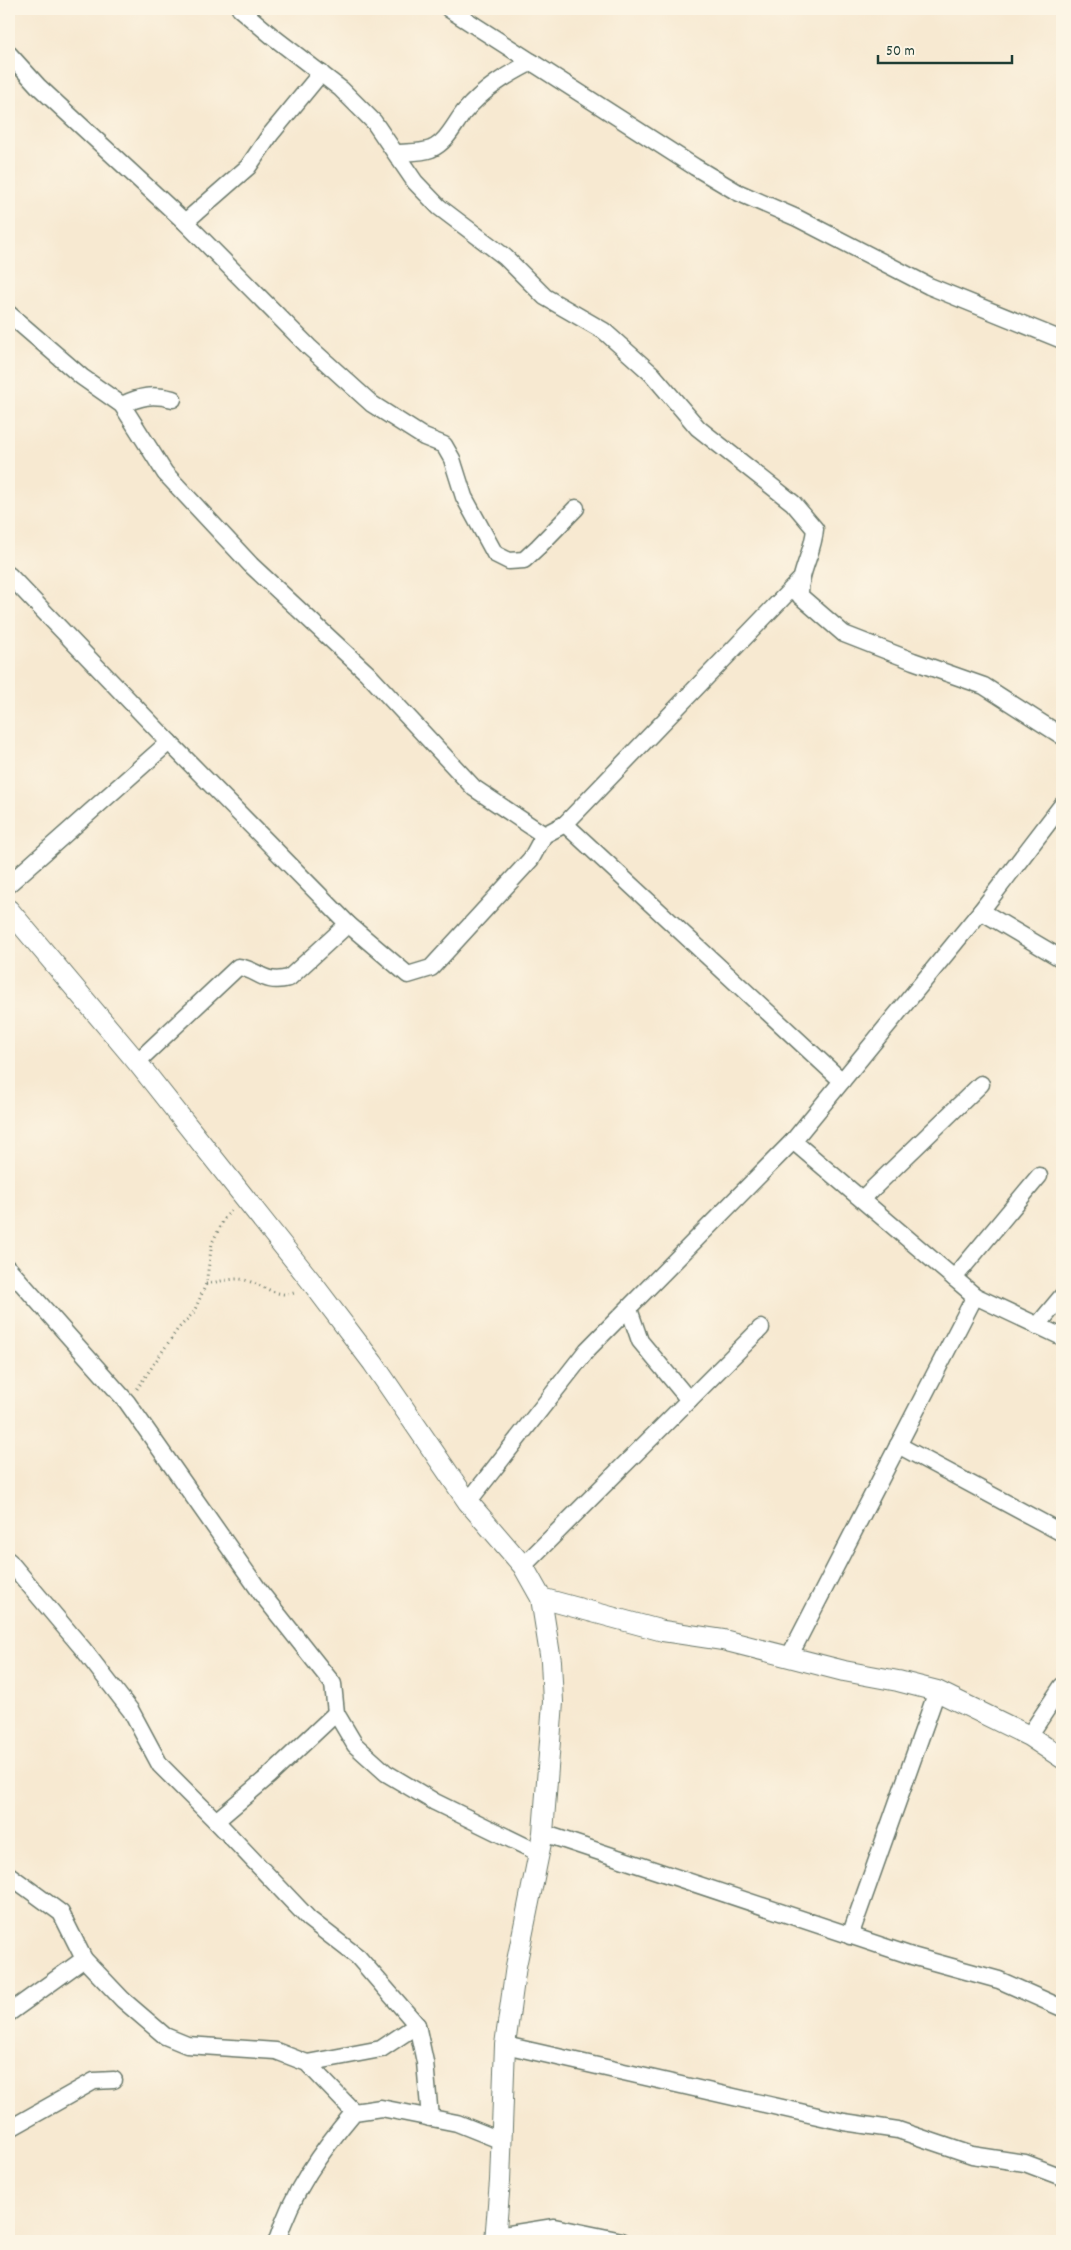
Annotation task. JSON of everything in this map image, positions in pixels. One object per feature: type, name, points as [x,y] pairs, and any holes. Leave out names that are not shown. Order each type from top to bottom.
[{"type":"street","points":[[9,575],[169,742],[348,924],[408,975],[431,968],[530,859],[544,835],[565,824],[799,581],[814,546],[815,529],[793,503],[698,428],[652,374],[604,331],[545,297],[506,257],[439,206],[415,182],[374,122],[341,89],[240,9]]},
{"type":"street","points":[[449,9],[695,168],[737,192],[797,218],[929,286],[1062,340]]},
{"type":"street","points":[[504,76],[506,46]]},
{"type":"street","points":[[9,54],[38,86],[185,222],[309,347],[372,404],[424,437],[444,445],[452,459],[464,497],[495,554],[509,561],[524,560],[576,508]]},
{"type":"street","points":[[397,153],[425,151],[441,142],[488,87],[504,76],[532,62]]},
{"type":"street","points":[[185,222],[248,167],[270,135],[321,73]]},
{"type":"street","points":[[9,314],[82,376],[122,406],[165,472],[251,565],[367,672],[474,788],[544,835]]},
{"type":"street","points":[[122,406],[139,397],[155,394],[173,398]]},
{"type":"street","points":[[799,581],[800,596],[844,634],[984,686],[1062,736]]},
{"type":"street","points":[[9,884],[169,742]]},
{"type":"street","points":[[468,1502],[587,1350],[793,1141],[981,911],[1062,805]]},
{"type":"street","points":[[565,824],[842,1081]]},
{"type":"street","points":[[9,910],[137,1062],[242,1197],[310,1280],[373,1363],[468,1502],[523,1566],[541,1598],[551,1661],[553,1702],[543,1833],[516,1966],[505,2044],[502,2141],[495,2239],[554,2228],[622,2241]]},
{"type":"street","points":[[981,911],[1062,959]]},
{"type":"street","points":[[137,1062],[238,967],[276,981],[289,978],[348,924]]},
{"type":"street","points":[[862,1199],[981,1084]]},
{"type":"street","points":[[793,1141],[975,1296],[1062,1337]]},
{"type":"street","points":[[954,1278],[1039,1176]]},
{"type":"street","points":[[9,1268],[127,1402],[261,1593],[333,1684],[336,1713],[355,1745],[386,1773],[435,1802],[538,1853]]},
{"type":"street","points":[[789,1657],[975,1296]]},
{"type":"street","points":[[1037,1326],[1062,1296]]},
{"type":"street","points":[[629,1309],[640,1340],[689,1400]]},
{"type":"street","points":[[523,1566],[761,1328]]},
{"type":"street","points":[[898,1446],[1062,1533]]},
{"type":"street","points":[[9,1561],[83,1649],[130,1711],[160,1765],[309,1919],[358,1958],[417,2025],[424,2062],[430,2118]]},
{"type":"street","points":[[541,1598],[663,1631],[723,1640],[844,1671],[898,1681],[937,1692],[1029,1736],[1062,1758]]},
{"type":"street","points":[[1029,1736],[1062,1686]]},
{"type":"street","points":[[850,1936],[937,1692]]},
{"type":"street","points":[[216,1821],[269,1776],[336,1713]]},
{"type":"street","points":[[543,1833],[912,1956],[999,1980],[1062,2008]]},
{"type":"street","points":[[9,1876],[61,1912],[84,1959],[123,2000],[165,2036],[187,2045],[276,2051],[307,2063],[354,2112]]},
{"type":"street","points":[[9,2013],[84,1959]]},
{"type":"street","points":[[307,2063],[381,2049],[417,2025]]},
{"type":"street","points":[[505,2044],[844,2122],[898,2130],[972,2155],[1025,2163],[1062,2177]]},
{"type":"street","points":[[9,2130],[94,2081],[114,2080]]},
{"type":"street","points":[[277,2241],[285,2213],[323,2150],[354,2112],[381,2108],[457,2123],[502,2141]]},
{"type":"path","points":[[127,1402],[177,1330],[194,1312],[206,1284],[212,1243],[224,1219],[242,1197]]},
{"type":"path","points":[[206,1284],[240,1279],[261,1285],[279,1294],[294,1294],[310,1280]]}]
